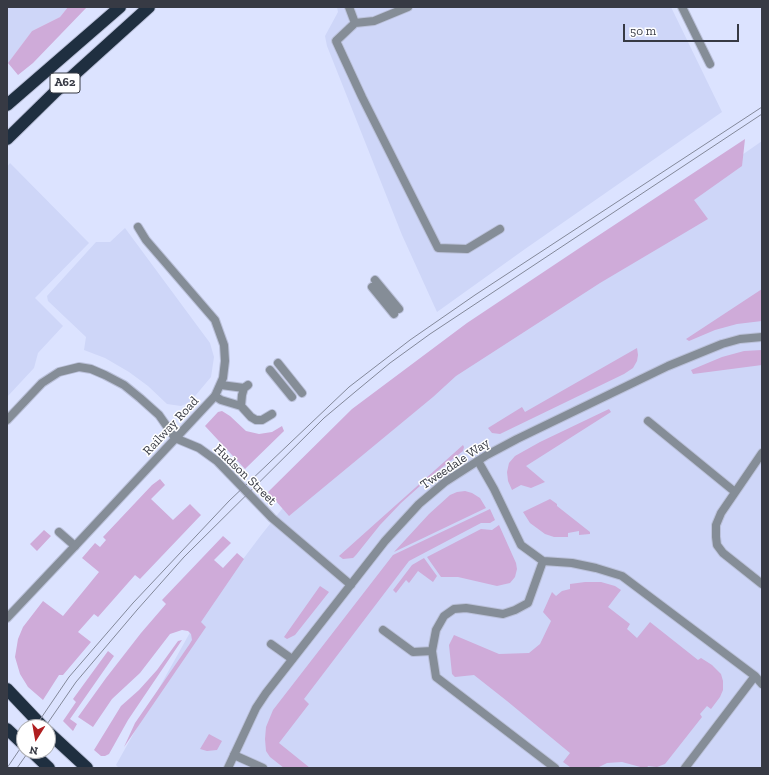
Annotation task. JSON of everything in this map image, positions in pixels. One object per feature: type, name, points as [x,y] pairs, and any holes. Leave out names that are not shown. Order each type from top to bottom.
[{"type":"highway","name":"A62","points":[[7,105],[120,7]]},
{"type":"highway","name":"A62","points":[[7,139],[56,91],[149,7]]},
{"type":"highway","points":[[7,690],[34,719]]},
{"type":"highway","points":[[7,729],[16,737]]},
{"type":"highway","points":[[56,739],[87,768]]},
{"type":"highway","points":[[39,759],[49,768]]},
{"type":"street","points":[[349,7],[355,23]]},
{"type":"street","points":[[408,7],[374,21],[355,23],[336,41],[362,97],[438,248],[467,249],[500,229]]},
{"type":"street","points":[[682,7],[710,64]]},
{"type":"street","name":"Railway Road","points":[[7,618],[215,396],[221,385],[225,361],[224,346],[215,320],[146,240],[138,227]]},
{"type":"street","points":[[375,283],[399,311]]},
{"type":"street","name":"Tweedale Way","points":[[228,768],[256,708],[292,659],[385,541],[419,504],[445,482],[517,439],[695,354],[740,339],[762,337]]},
{"type":"street","points":[[274,366],[298,394]]},
{"type":"street","points":[[7,420],[42,383],[60,372],[79,367],[91,369],[124,385],[159,416],[175,438]]},
{"type":"street","points":[[221,385],[246,386],[242,395],[241,406]]},
{"type":"street","points":[[215,396],[221,400],[241,406],[251,417],[256,420],[262,420],[272,414]]},
{"type":"street","points":[[648,421],[735,492]]},
{"type":"street","name":"Hudson Street","points":[[175,438],[199,448],[222,466],[272,518],[351,585]]},
{"type":"street","points":[[762,453],[720,513],[716,525],[717,545],[724,553],[762,584]]},
{"type":"street","points":[[478,461],[494,489],[521,545],[543,561],[572,563],[596,568],[622,576],[759,677],[762,684]]},
{"type":"street","points":[[59,532],[75,546]]},
{"type":"street","points":[[543,561],[528,603],[503,614],[466,608],[454,609],[444,616],[436,630],[432,650],[436,677],[555,768]]},
{"type":"street","points":[[383,630],[413,652],[432,650]]},
{"type":"street","points":[[271,644],[292,659]]},
{"type":"street","points":[[685,768],[759,677]]},
{"type":"street","points":[[234,754],[263,768]]},
{"type":"shaded area","points":[[7,7],[68,7],[60,17],[32,31],[8,63]]},
{"type":"shaded area","points":[[68,7],[87,7],[33,63],[18,75],[8,63],[32,31],[60,17]]},
{"type":"shaded area","points":[[337,7],[671,7],[722,112],[437,312],[402,235],[327,46],[325,36],[338,12]]},
{"type":"shaded area","points":[[745,139],[742,166],[694,200],[708,219],[600,283],[456,376],[433,397],[289,516],[268,492],[352,409],[467,323]]},
{"type":"shaded area","points":[[762,141],[762,768],[119,768],[116,765],[197,620],[262,534],[341,435]]},
{"type":"shaded area","points":[[10,163],[89,243],[35,298],[63,326],[38,353],[34,368],[7,397],[7,167]]},
{"type":"shaded area","points":[[125,228],[210,343],[214,357],[211,377],[190,402],[181,406],[167,404],[148,386],[129,372],[105,358],[84,350],[86,337],[48,301],[47,296],[96,242],[110,242]]},
{"type":"shaded area","points":[[762,289],[762,321],[737,324],[715,330],[689,341],[686,339]]},
{"type":"shaded area","points":[[637,348],[637,361],[633,368],[624,374],[500,434],[492,433],[488,428],[522,407],[525,412]]},
{"type":"shaded area","points":[[762,350],[762,365],[693,374],[691,370],[722,357],[744,351]]},
{"type":"shaded area","points":[[609,409],[611,412],[526,466],[545,482],[531,488],[521,485],[512,490],[508,481],[507,472],[509,463],[515,456],[540,442]]},
{"type":"shaded area","points":[[222,411],[230,416],[246,431],[259,434],[272,432],[282,426],[284,431],[245,469],[205,426],[218,412]]},
{"type":"shaded area","points":[[463,445],[463,451],[430,477],[401,503],[380,525],[353,558],[343,559],[339,556]]},
{"type":"shaded area","points":[[160,479],[165,485],[151,499],[173,520],[190,504],[201,515],[140,579],[135,575],[98,617],[94,614],[78,632],[91,642],[63,675],[59,675],[43,700],[28,687],[20,674],[15,657],[18,639],[23,627],[43,601],[63,616],[99,572],[82,558],[95,543],[100,547],[106,540],[103,537],[152,485]]},
{"type":"shaded area","points":[[465,491],[480,498],[486,508],[394,552],[429,514],[450,495]]},
{"type":"shaded area","points":[[550,499],[590,532],[590,534],[579,535],[579,531],[568,533],[568,537],[554,537],[545,534],[530,523],[523,512]]},
{"type":"shaded area","points":[[490,509],[495,520],[490,523],[481,523],[409,561],[304,699],[309,704],[279,743],[310,768],[284,768],[270,757],[266,751],[265,739],[266,727],[273,710],[393,555]]},
{"type":"shaded area","points":[[499,525],[516,563],[517,569],[515,577],[510,583],[497,586],[458,577],[441,577],[427,557],[481,529],[492,530]]},
{"type":"shaded area","points":[[44,530],[51,536],[37,551],[30,544]]},
{"type":"shaded area","points":[[223,536],[231,543],[214,560],[223,568],[237,553],[244,559],[201,622],[206,627],[124,747],[135,723],[192,640],[191,634],[188,631],[182,630],[170,634],[140,673],[112,699],[93,727],[78,717],[141,633],[166,604],[162,600]]},
{"type":"shaded area","points":[[424,558],[437,576],[433,582],[418,571],[409,583],[406,580],[396,593],[393,590],[412,565]]},
{"type":"shaded area","points":[[601,582],[615,586],[621,590],[608,607],[630,624],[627,629],[637,638],[650,622],[698,660],[701,658],[712,665],[721,674],[723,690],[720,697],[711,709],[707,706],[700,714],[702,717],[665,764],[657,767],[648,766],[647,768],[622,762],[607,763],[597,768],[570,767],[563,762],[570,753],[507,701],[474,675],[455,677],[452,674],[449,645],[454,635],[499,654],[529,653],[540,644],[551,621],[543,612],[552,592],[556,596],[562,591],[570,589],[570,584]]},
{"type":"shaded area","points":[[320,586],[329,592],[295,635],[287,639],[284,637]]},
{"type":"shaded area","points":[[182,640],[128,720],[109,754],[101,756],[94,750],[121,706],[139,690],[157,670],[178,641]]},
{"type":"shaded area","points":[[108,651],[114,656],[70,719],[77,724],[73,731],[63,721],[76,702],[73,699]]},
{"type":"shaded area","points":[[209,734],[222,741],[217,750],[207,751],[200,749]]},
{"type":"tram line","points":[[40,719],[69,677],[133,603],[229,501],[349,387],[410,340],[475,295],[762,107]]},
{"type":"tram line","points":[[51,719],[76,682],[184,557],[324,418],[390,363],[430,334],[762,114]]},
{"type":"tram line","points":[[7,768],[16,755]]},
{"type":"tram line","points":[[17,768],[23,759]]}]
